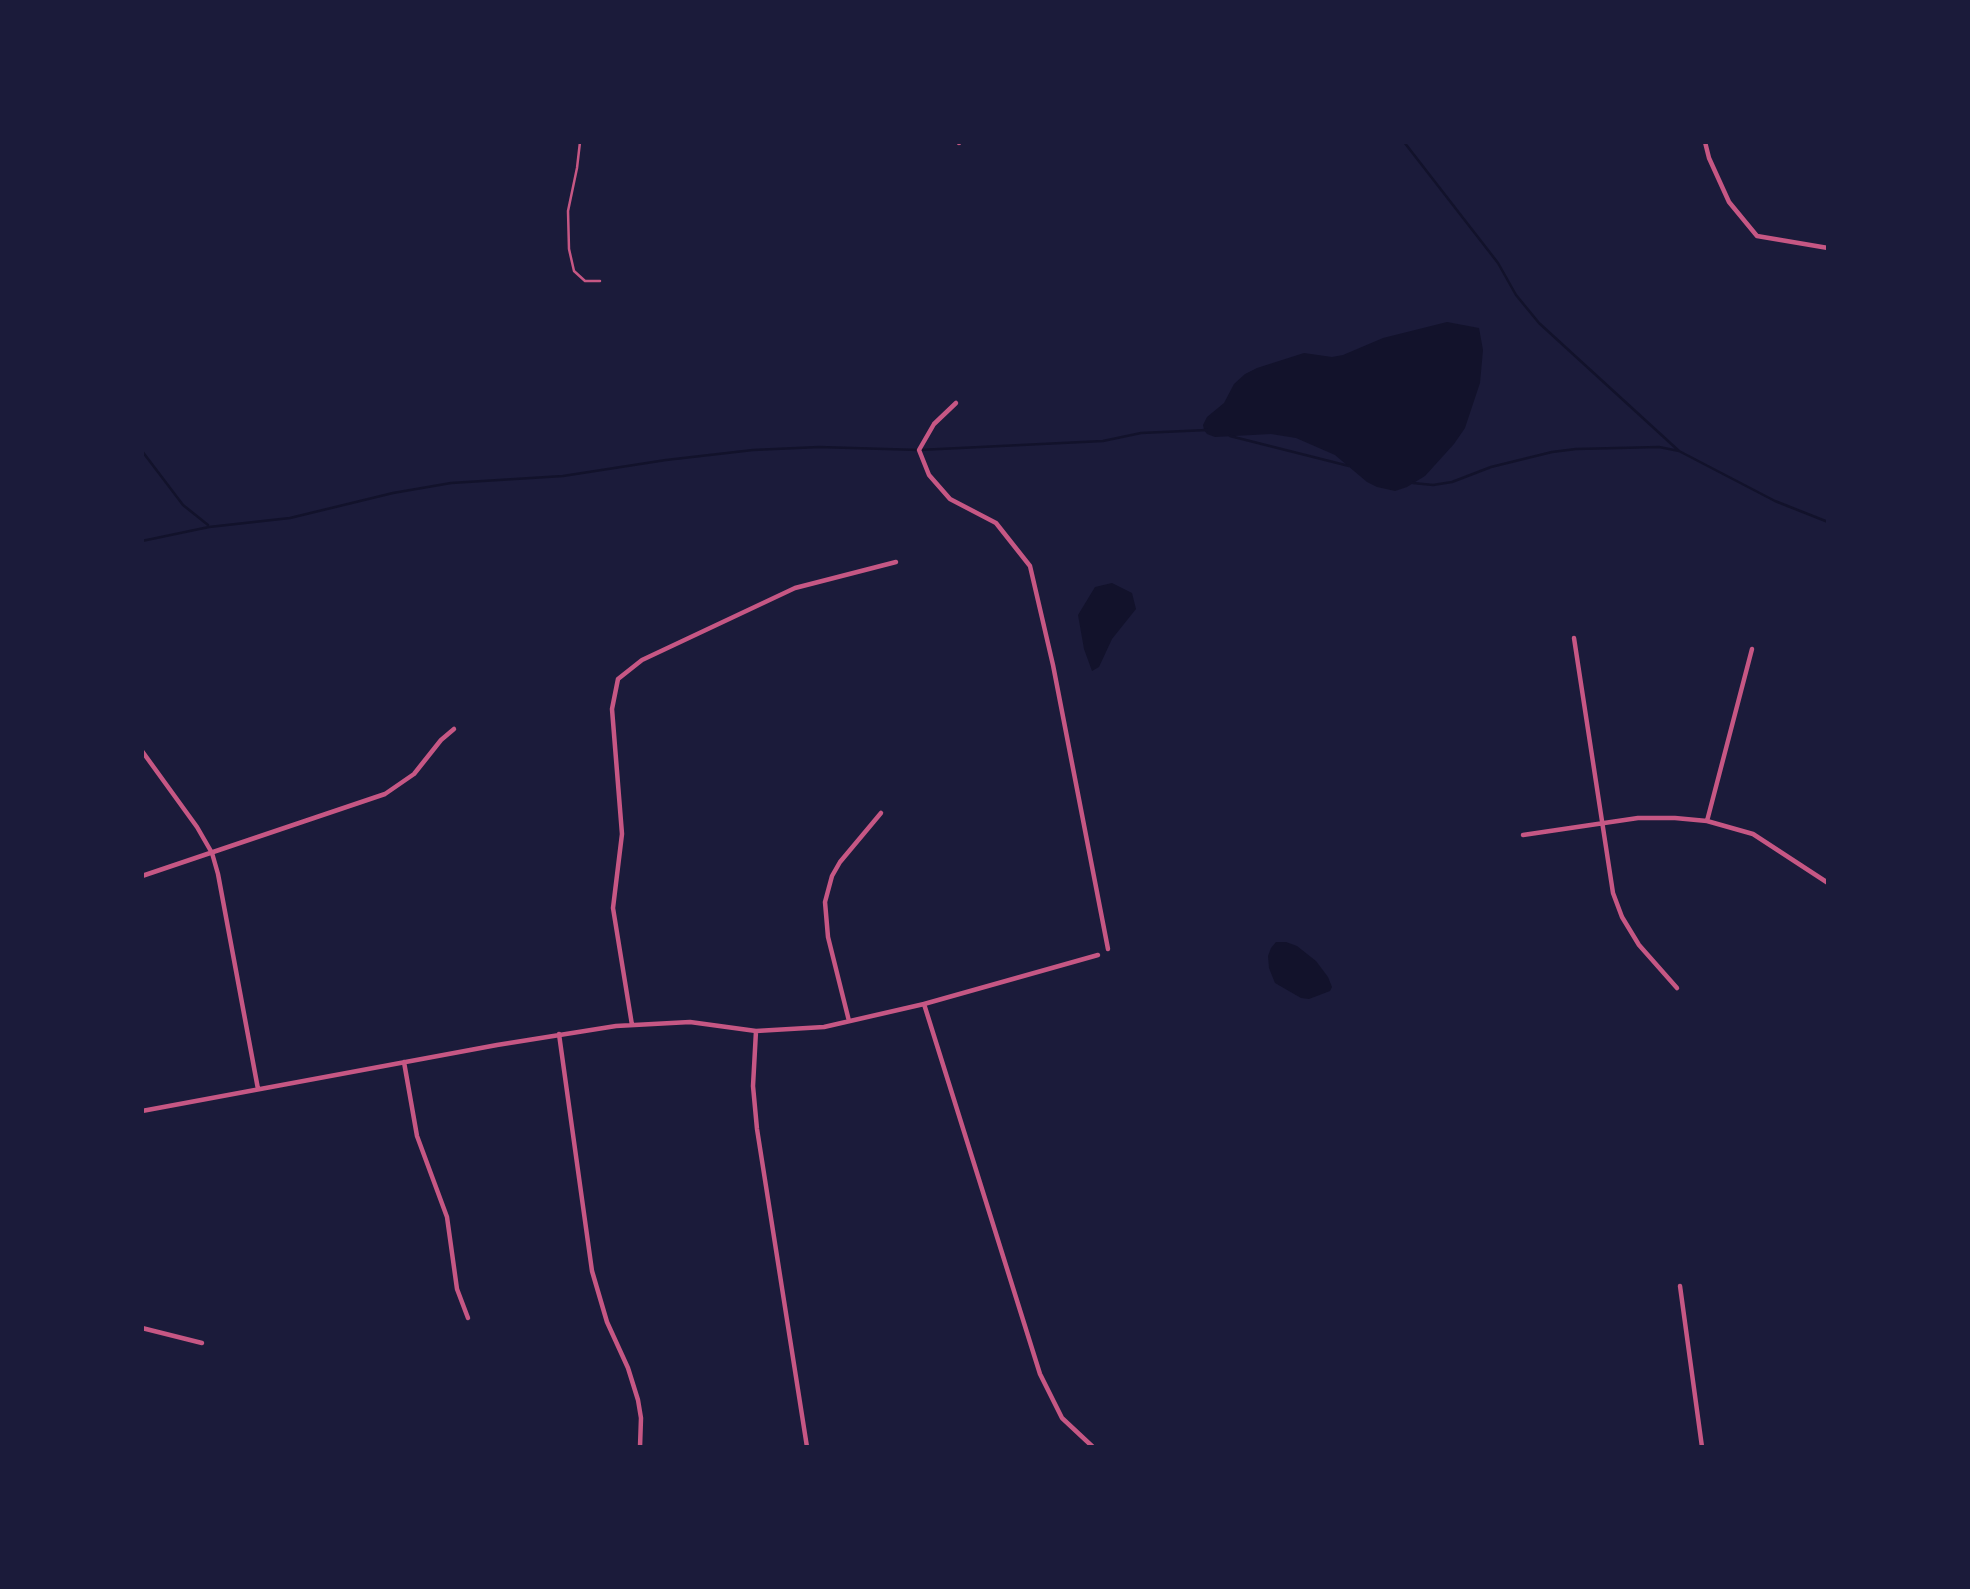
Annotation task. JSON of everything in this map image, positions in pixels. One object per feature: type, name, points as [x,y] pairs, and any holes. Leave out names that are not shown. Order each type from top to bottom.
[{"type":"street","points":[[1705,142],[1709,159],[1729,202],[1757,236],[1828,248]]},
{"type":"street","points":[[956,403],[934,424],[919,450],[929,475],[950,499],[996,523],[1030,566],[1053,665],[1108,949]]},
{"type":"street","points":[[632,1025],[613,908],[622,834],[612,709],[618,679],[642,660],[794,588],[896,562]]},
{"type":"street","points":[[1574,638],[1613,893],[1622,917],[1639,945],[1677,988]]},
{"type":"street","points":[[1707,821],[1752,649]]},
{"type":"street","points":[[142,876],[385,794],[414,774],[441,740],[454,729]]},
{"type":"street","points":[[142,751],[197,827],[212,853],[258,1089]]},
{"type":"street","points":[[849,1021],[828,937],[825,902],[832,876],[840,862],[881,813]]},
{"type":"street","points":[[1523,835],[1656,817],[1707,821],[1753,834],[1828,883]]},
{"type":"street","points":[[142,1111],[559,1034],[632,1025],[701,1023],[756,1031],[807,1030],[924,1004],[1098,955]]},
{"type":"street","points":[[924,1004],[1040,1374],[1062,1418],[1093,1447]]},
{"type":"street","points":[[756,1031],[753,1086],[757,1129],[807,1447]]},
{"type":"street","points":[[559,1034],[592,1271],[607,1322],[633,1383],[641,1418],[640,1447]]},
{"type":"street","points":[[404,1062],[417,1136],[447,1217],[457,1289],[468,1318]]},
{"type":"street","points":[[1680,1286],[1702,1447]]},
{"type":"street","points":[[142,1328],[202,1343]]},
{"type":"lane","points":[[580,142],[568,211],[569,249],[574,271],[585,281],[600,281]]},
{"type":"shaded area","points":[[1447,322],[1479,328],[1483,350],[1480,383],[1465,428],[1454,444],[1425,476],[1407,487],[1395,491],[1377,487],[1335,455],[1296,438],[1271,434],[1215,437],[1204,430],[1207,417],[1224,403],[1234,384],[1257,368],[1304,353],[1332,357],[1343,355],[1383,338]]},
{"type":"shaded area","points":[[1112,583],[1132,593],[1136,609],[1112,639],[1099,667],[1092,671],[1084,649],[1078,615],[1095,587]]},
{"type":"shaded area","points":[[1276,942],[1297,946],[1316,961],[1328,977],[1332,987],[1330,991],[1309,999],[1301,998],[1275,983],[1268,956]]},
{"type":"waterway","points":[[1404,142],[1498,263],[1516,295],[1539,323],[1679,451]]},
{"type":"waterway","points":[[142,541],[209,527],[290,518],[393,493],[451,483],[563,476],[753,450],[819,447],[919,450],[1103,441],[1141,433],[1207,430]]},
{"type":"waterway","points":[[1230,436],[1349,466]]},
{"type":"waterway","points":[[1413,483],[1433,485],[1452,482],[1491,467],[1552,452],[1659,447],[1679,451],[1775,501],[1828,522]]},
{"type":"waterway","points":[[142,451],[183,505],[208,525]]}]
